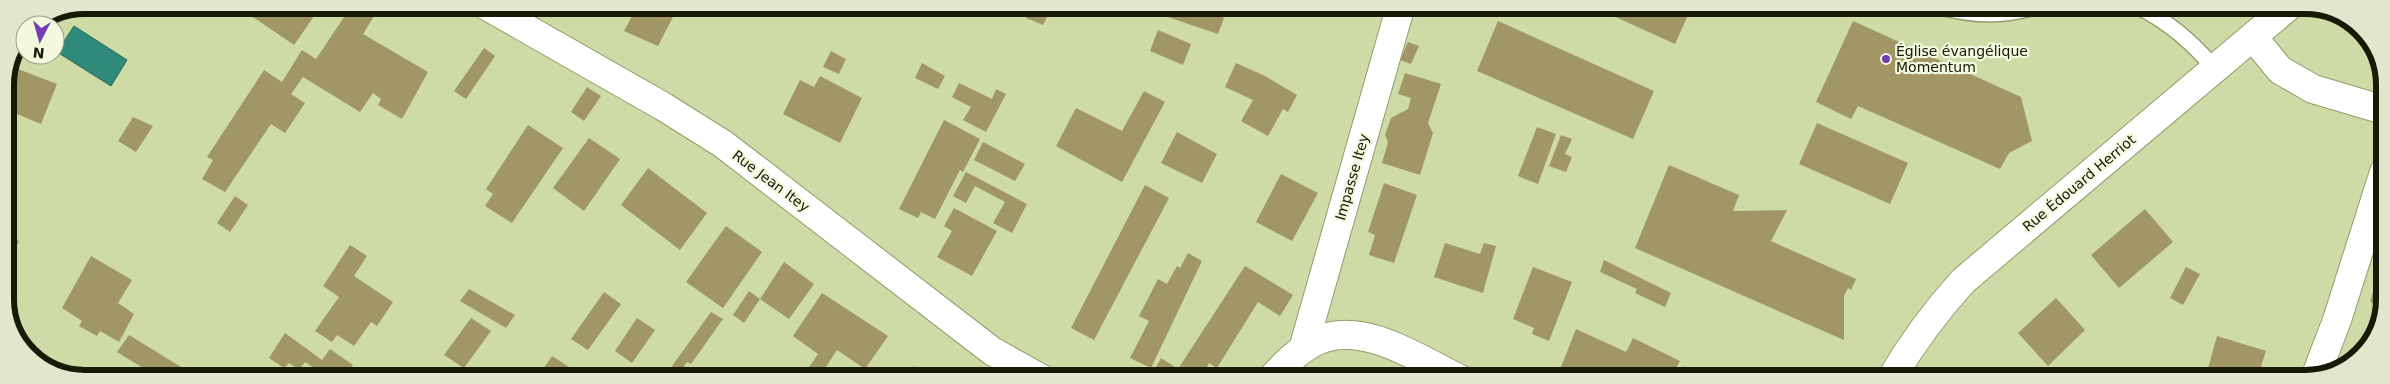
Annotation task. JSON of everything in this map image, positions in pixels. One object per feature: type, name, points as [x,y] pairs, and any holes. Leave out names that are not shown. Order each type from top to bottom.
[{"type":"street","name":"Rue Jean Itey","points":[[500,14],[723,144],[992,351],[1026,370]]},
{"type":"street","name":"Impasse Itey","points":[[1303,349],[1398,14]]},
{"type":"street","name":"Rue Édouard Herriot","points":[[1896,370],[1912,343],[1935,311],[1963,281],[2279,14]]},
{"type":"street","points":[[2253,36],[2280,70],[2313,89],[2376,108]]},
{"type":"street","points":[[2318,369],[2337,320],[2376,197]]},
{"type":"street","points":[[1280,370],[1303,349],[1335,334],[1360,335],[1377,340],[1441,370]]},
{"type":"lane","points":[[1966,14],[1997,14]]},
{"type":"lane","points":[[2154,14],[2162,18],[2186,38],[2215,69]]},
{"type":"water","points":[[74,26],[127,60],[111,86],[65,57],[65,40]]},
{"type":"building","points":[[248,14],[316,14],[294,45]]},
{"type":"building","points":[[346,14],[375,14],[363,34],[428,72],[402,119],[378,105],[381,99],[373,93],[360,112],[303,77],[291,94],[305,103],[285,133],[271,124],[225,192],[202,179],[213,160],[207,157],[264,70],[282,82],[302,50],[316,59]]},
{"type":"building","points":[[629,14],[674,14],[658,46],[624,31],[632,16]]},
{"type":"building","points":[[1028,14],[1048,14],[1043,25],[1026,18]]},
{"type":"building","points":[[1159,14],[1213,14],[1224,18],[1218,34]]},
{"type":"building","points":[[1609,14],[1688,14],[1675,44]]},
{"type":"building","points":[[1498,21],[1654,91],[1633,139],[1477,71]]},
{"type":"building","name":"Église évangélique Momentum","points":[[1853,21],[2021,97],[2032,141],[2009,153],[2000,169],[1858,106],[1851,119],[1816,102]]},
{"type":"building","points":[[1158,30],[1191,44],[1183,65],[1150,51]]},
{"type":"building","points":[[1408,42],[1419,46],[1411,64],[1400,60]]},
{"type":"building","points":[[484,48],[495,56],[466,99],[454,91]]},
{"type":"building","points":[[831,51],[846,59],[839,74],[823,67]]},
{"type":"building","points":[[922,63],[945,76],[938,89],[915,78]]},
{"type":"building","points":[[1236,63],[1265,76],[1297,95],[1288,112],[1283,109],[1268,136],[1241,121],[1253,100],[1225,87]]},
{"type":"building","points":[[18,69],[57,84],[41,124],[14,113],[15,77]]},
{"type":"building","points":[[1405,73],[1441,84],[1428,123],[1433,133],[1420,175],[1382,163],[1388,142],[1385,135],[1391,118],[1408,109],[1411,98],[1398,94]]},
{"type":"building","points":[[820,76],[862,98],[840,143],[783,114],[800,80],[814,87]]},
{"type":"building","points":[[959,83],[992,99],[996,89],[1006,94],[986,132],[963,120],[971,107],[952,97]]},
{"type":"building","points":[[587,87],[601,96],[584,121],[571,112]]},
{"type":"building","points":[[1144,91],[1165,102],[1122,182],[1056,146],[1076,108],[1122,131]]},
{"type":"building","points":[[133,117],[153,126],[136,152],[118,141]]},
{"type":"building","points":[[944,120],[980,139],[963,172],[960,170],[935,219],[921,212],[918,218],[899,209]]},
{"type":"building","points":[[1817,123],[1908,163],[1890,204],[1799,164]]},
{"type":"building","points":[[528,125],[563,148],[512,223],[485,206],[493,194],[486,189]]},
{"type":"building","points":[[1537,127],[1556,134],[1538,184],[1518,176]]},
{"type":"building","points":[[1177,132],[1217,154],[1202,183],[1161,163]]},
{"type":"building","points":[[1561,135],[1572,139],[1565,154],[1572,157],[1566,172],[1549,166]]},
{"type":"building","points":[[589,138],[620,159],[584,211],[553,188]]},
{"type":"building","points":[[983,142],[1025,164],[1015,181],[974,160]]},
{"type":"building","points":[[1669,165],[1739,195],[1733,211],[1787,210],[1771,241],[1856,279],[1851,290],[1848,288],[1844,296],[1844,340],[1635,248]]},
{"type":"building","points":[[648,168],[707,213],[680,250],[621,205]]},
{"type":"building","points":[[966,172],[1027,204],[1012,233],[993,223],[1005,202],[975,186],[966,203],[953,196]]},
{"type":"building","points":[[1281,174],[1318,193],[1292,241],[1256,222]]},
{"type":"building","points":[[1384,183],[1417,195],[1394,263],[1369,255],[1375,235],[1368,232]]},
{"type":"building","points":[[1145,185],[1169,198],[1094,340],[1071,328]]},
{"type":"building","points":[[235,196],[248,205],[230,232],[217,223]]},
{"type":"building","points":[[954,208],[997,231],[972,276],[937,257],[952,231],[944,226]]},
{"type":"building","points":[[2145,209],[2173,242],[2119,288],[2091,255]]},
{"type":"building","points":[[726,226],[762,252],[723,308],[686,282]]},
{"type":"building","points":[[14,238],[19,241],[14,251]]},
{"type":"building","points":[[1445,243],[1480,254],[1484,243],[1496,246],[1483,293],[1434,277]]},
{"type":"building","points":[[350,245],[367,256],[354,276],[393,302],[377,326],[371,322],[354,346],[337,335],[332,342],[315,331],[339,297],[323,286]]},
{"type":"building","points":[[1188,253],[1202,261],[1151,368],[1130,358],[1149,321],[1139,316],[1158,279],[1167,284],[1177,266],[1180,268]]},
{"type":"building","points":[[91,256],[132,280],[118,303],[134,314],[119,342],[100,331],[97,336],[79,326],[82,321],[62,308]]},
{"type":"building","points":[[1604,260],[1671,293],[1665,307],[1635,293],[1637,289],[1600,272]]},
{"type":"building","points":[[784,262],[814,284],[789,319],[760,299]]},
{"type":"building","points":[[1245,266],[1293,295],[1280,316],[1258,302],[1217,368],[1209,363],[1205,370],[1178,369]]},
{"type":"building","points":[[1533,267],[1572,282],[1549,341],[1532,334],[1534,328],[1513,319]]},
{"type":"building","points":[[2186,267],[2200,274],[2183,305],[2170,298]]},
{"type":"building","points":[[2376,282],[2376,304],[2370,302]]},
{"type":"building","points":[[469,289],[515,315],[506,328],[460,301]]},
{"type":"building","points":[[749,291],[760,299],[744,323],[733,315]]},
{"type":"building","points":[[604,292],[621,304],[588,350],[571,339]]},
{"type":"building","points":[[822,293],[888,336],[865,369],[837,350],[824,370],[807,370],[818,354],[793,336]]},
{"type":"building","points":[[2056,298],[2085,330],[2048,366],[2018,333]]},
{"type":"building","points":[[711,312],[723,319],[691,364],[687,362],[681,370],[677,370],[672,366]]},
{"type":"building","points":[[471,318],[491,331],[464,368],[444,355]]},
{"type":"building","points":[[637,318],[655,330],[632,363],[615,351]]},
{"type":"building","points":[[1576,329],[1626,352],[1633,338],[1680,361],[1675,370],[1560,370]]},
{"type":"building","points":[[285,333],[322,360],[330,349],[353,365],[350,370],[336,370],[333,368],[332,370],[317,370],[305,362],[299,370],[289,363],[284,368],[269,358]]},
{"type":"building","points":[[129,335],[186,370],[146,370],[117,352]]},
{"type":"building","points":[[2217,336],[2266,351],[2260,370],[2208,370]]},
{"type":"building","points":[[552,356],[574,370],[542,370]]},
{"type":"building","points":[[1161,358],[1178,369],[1177,370],[1155,370]]},
{"type":"building","points":[[913,366],[919,370],[910,370]]},
{"type":"building","points":[[1684,366],[1692,370],[1682,370]]},
{"type":"place","name":"Église évangélique Momentum","points":[[1886,59]]}]
